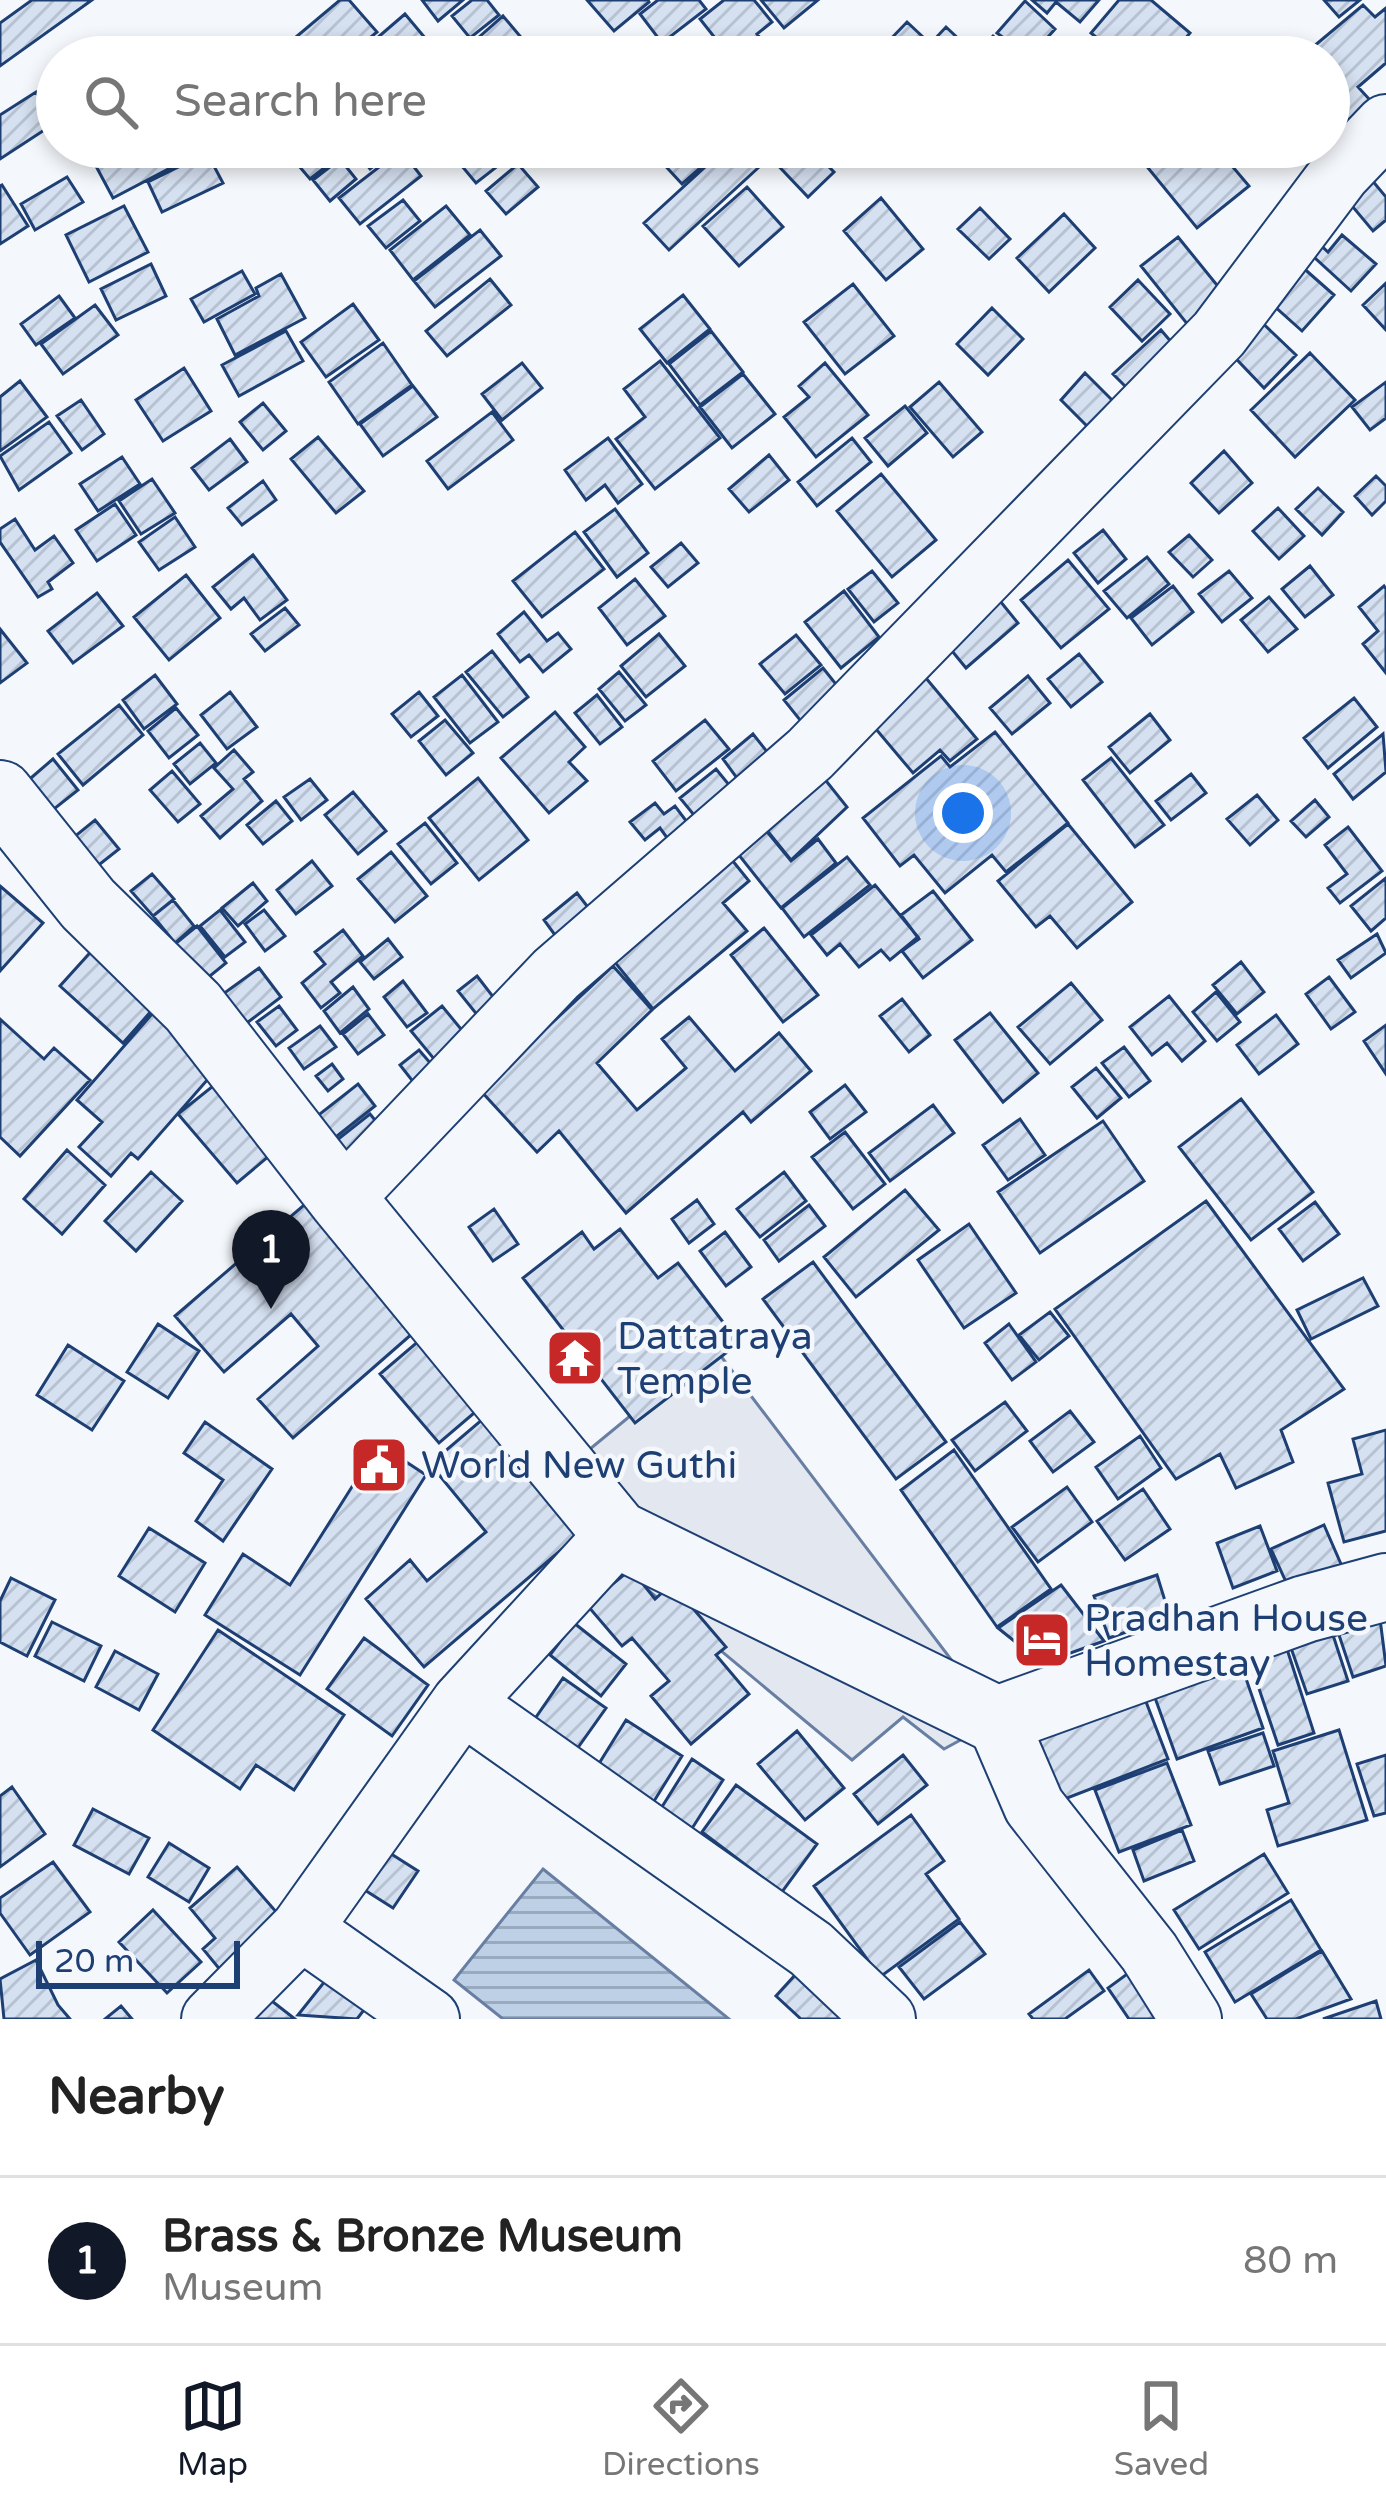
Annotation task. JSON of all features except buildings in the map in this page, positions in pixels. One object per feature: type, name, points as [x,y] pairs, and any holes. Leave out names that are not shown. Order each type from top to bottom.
[{"type":"main road","points":[[0,794],[88,904],[193,1007],[342,1199],[617,1534],[997,1720],[1305,1610],[1386,1586]]},
{"type":"street","points":[[1350,162],[1386,124]]},
{"type":"street","points":[[342,1199],[556,974],[810,754],[1219,334],[1345,168]]},
{"type":"street","points":[[212,2019],[301,1929],[462,1703],[617,1534]]},
{"type":"street","points":[[462,1703],[811,1949],[885,2019]]},
{"type":"street","points":[[997,1720],[1034,1806],[1149,1952],[1191,2019]]},
{"type":"street","points":[[301,1929],[429,2019]]},
{"type":"shaded area","points":[[714,1347],[997,1720],[944,1749],[903,1717],[852,1760],[534,1495]]},
{"type":"water","points":[[543,1869],[729,2019],[503,2019],[454,1980]]},
{"type":"place","name":"Brass & Bronze Museum","points":[[271,1309]]},
{"type":"place","name":"Dattatraya Temple","points":[[575,1358]]},
{"type":"place","name":"World New Guthi","points":[[379,1465]]},
{"type":"place","name":"Pradhan House Homestay","points":[[1042,1640]]}]
